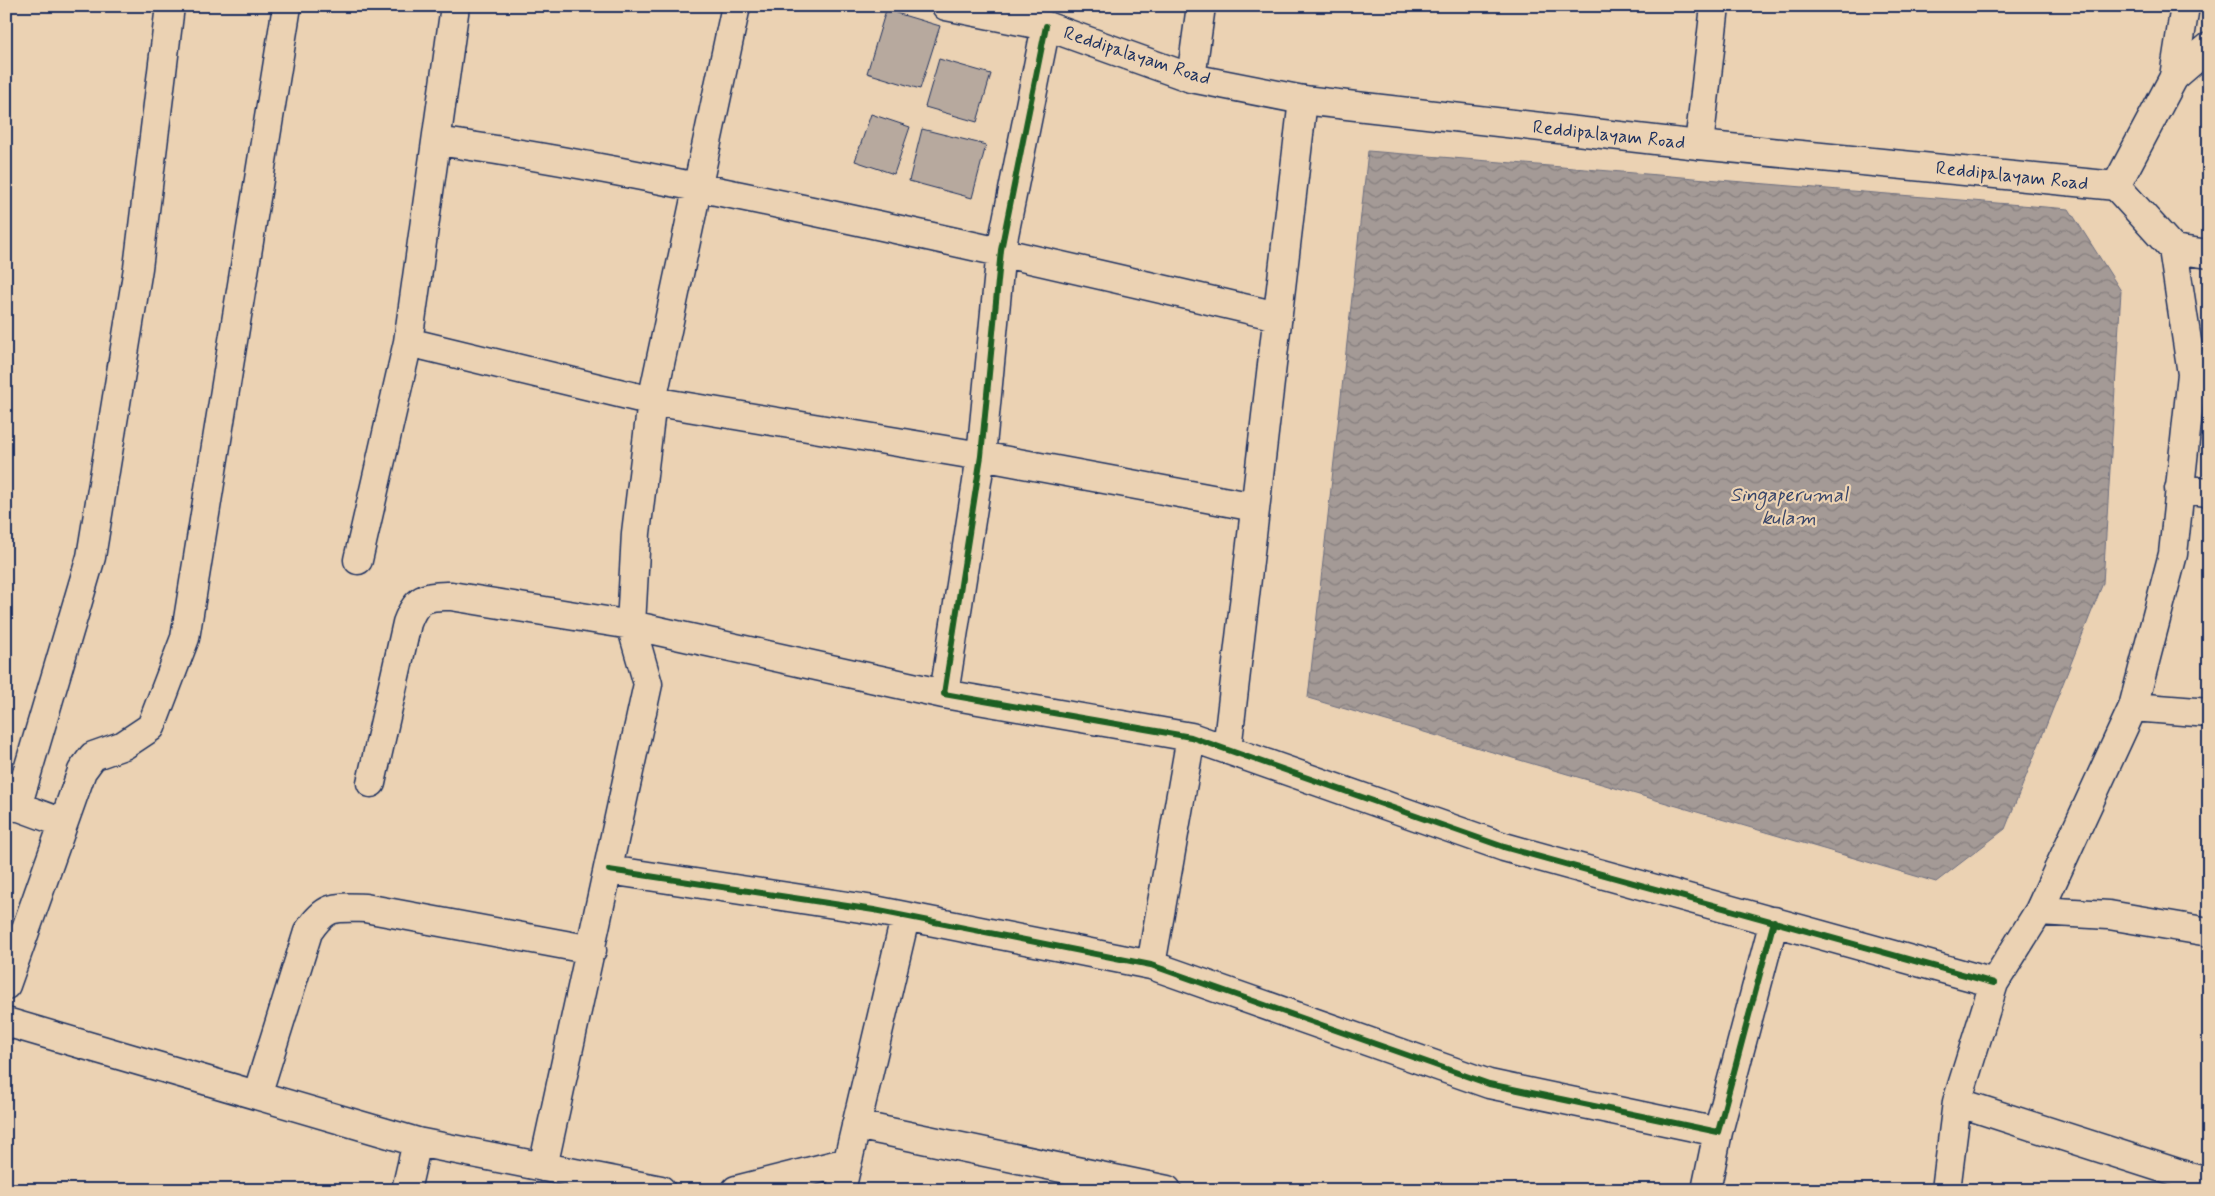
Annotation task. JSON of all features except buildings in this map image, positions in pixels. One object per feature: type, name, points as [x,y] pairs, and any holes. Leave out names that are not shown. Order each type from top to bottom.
[{"type":"street","points":[[63,824],[12,804],[91,557],[138,268],[170,6]]},
{"type":"street","points":[[6,985],[82,771],[93,756],[124,745],[151,727],[184,638],[287,6]]},
{"type":"street","points":[[358,560],[408,342],[455,6]]},
{"type":"street","points":[[543,1167],[610,870],[648,684],[631,625],[636,533],[652,401],[736,6]]},
{"type":"street","name":"Reddipalayam Road","points":[[946,6],[1046,26],[1191,78],[1303,100],[1699,145],[2116,186],[2174,77],[2209,47]]},
{"type":"street","points":[[1191,78],[1201,6]]},
{"type":"street","points":[[1699,145],[1715,6]]},
{"type":"street","points":[[2174,77],[2185,6]]},
{"type":"street","points":[[944,694],[982,456],[1001,250],[1046,26]]},
{"type":"street","points":[[1227,749],[1303,100]]},
{"type":"street","points":[[437,141],[543,156],[1001,250],[1277,316]]},
{"type":"street","points":[[1946,1190],[1958,1102],[1994,983],[2039,911],[2133,707],[2173,554],[2192,374],[2173,249],[2116,186]]},
{"type":"street","points":[[2173,249],[2209,254]]},
{"type":"street","points":[[408,342],[652,401],[982,456],[1255,507]]},
{"type":"street","points":[[2179,490],[2209,492]]},
{"type":"street","points":[[371,783],[407,623],[413,607],[424,598],[437,595],[451,596],[631,625],[944,694],[1191,737],[1504,847],[1994,983]]},
{"type":"street","points":[[2133,707],[2209,713]]},
{"type":"street","points":[[1151,965],[1191,737]]},
{"type":"street","points":[[610,870],[874,910],[905,918],[1151,965],[1489,1084],[1718,1132]]},
{"type":"street","points":[[257,1096],[308,932],[319,915],[338,907],[365,908],[592,950]]},
{"type":"street","points":[[2039,911],[2109,915],[2209,932]]},
{"type":"street","points":[[840,1190],[905,918]]},
{"type":"street","points":[[1706,1190],[1718,1132],[1774,921]]},
{"type":"street","points":[[6,1022],[417,1142],[661,1190]]},
{"type":"street","points":[[1958,1102],[2209,1183]]},
{"type":"street","points":[[856,1125],[1167,1190]]},
{"type":"street","points":[[406,1190],[417,1142]]},
{"type":"street","points":[[736,1190],[847,1162]]},
{"type":"water","name":"Singaperumal kulam","points":[[1368,151],[2069,209],[2121,291],[2103,583],[2005,829],[1936,882],[1308,698]]},
{"type":"cycle path","points":[[1046,26],[1001,250],[981,456],[944,694],[1191,737],[1504,847],[1994,983]]},
{"type":"cycle path","points":[[609,870],[874,910],[1151,965],[1489,1084],[1718,1132],[1774,921]]}]
